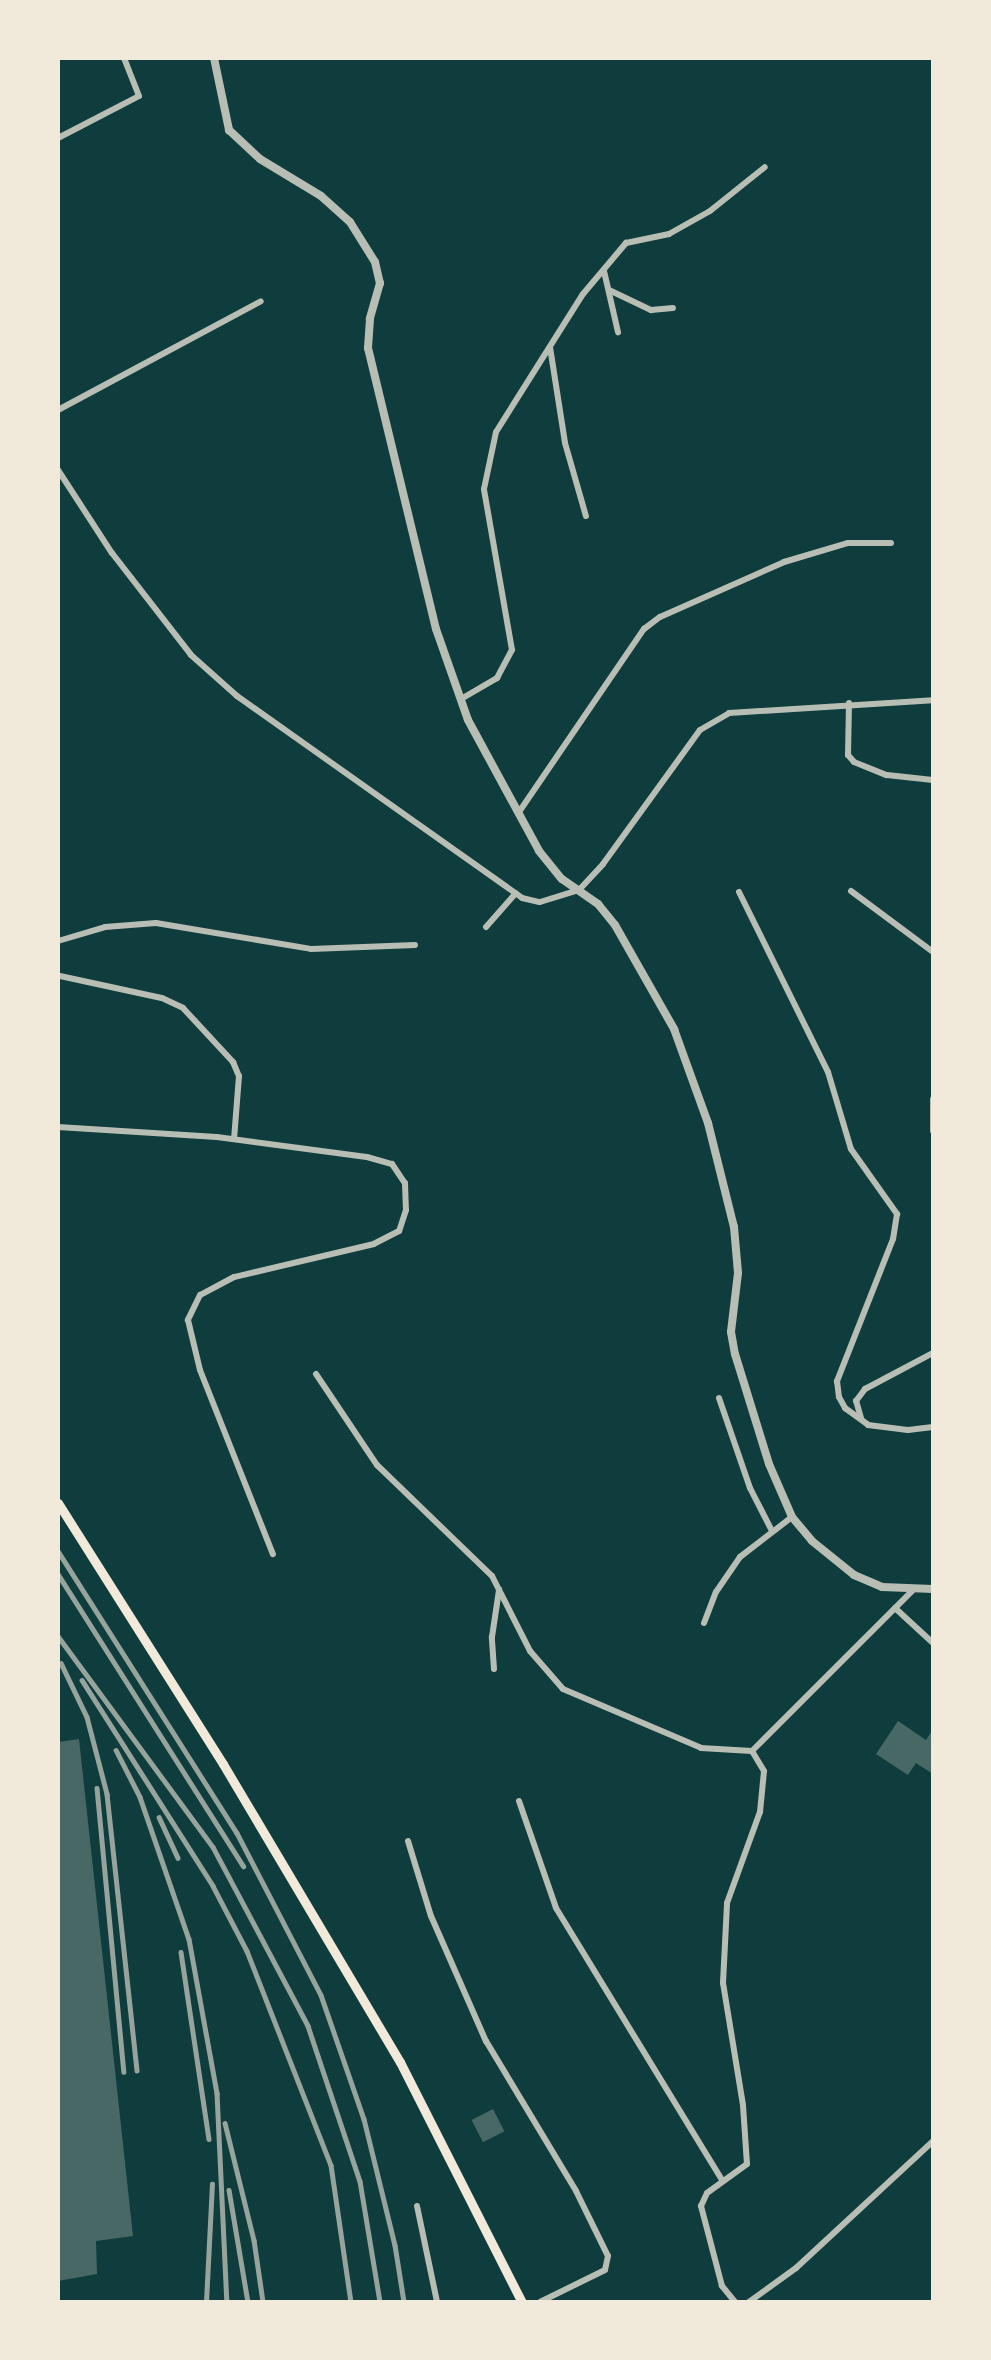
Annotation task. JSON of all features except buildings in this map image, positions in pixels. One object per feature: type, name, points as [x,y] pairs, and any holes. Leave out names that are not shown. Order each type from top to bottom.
[{"type":"main road","points":[[58,1503],[223,1764],[400,2062],[522,2302]]},
{"type":"street","points":[[58,138],[139,96],[124,58]]},
{"type":"street","points":[[214,58],[229,130],[260,159],[321,196],[350,222],[375,262],[380,284],[370,319],[368,348],[436,629],[461,699],[545,859],[598,904],[632,953],[674,1029],[708,1123],[734,1227],[738,1273],[731,1332],[735,1354],[769,1464],[792,1517],[812,1541],[854,1576],[881,1587],[913,1590],[933,1588]]},
{"type":"street","points":[[461,699],[497,678],[512,650],[484,489],[486,463],[496,432],[550,346],[626,243],[669,234],[710,211],[765,167]]},
{"type":"street","points":[[604,271],[618,331]]},
{"type":"street","points":[[609,290],[651,310],[673,308]]},
{"type":"street","points":[[58,410],[261,302]]},
{"type":"street","points":[[550,346],[565,443],[586,516]]},
{"type":"street","points":[[58,470],[112,553],[191,655],[237,696],[516,893],[540,902],[579,890],[603,863],[684,749],[710,723],[746,709],[933,700]]},
{"type":"street","points":[[519,812],[632,643],[652,623],[784,562],[848,543],[891,543]]},
{"type":"street","points":[[849,702],[848,755],[854,762],[887,775],[933,780]]},
{"type":"street","points":[[851,891],[933,952]]},
{"type":"street","points":[[739,892],[828,1072],[851,1149],[897,1214],[893,1239],[837,1381],[845,1408],[882,1429],[933,1427]]},
{"type":"street","points":[[486,927],[516,893]]},
{"type":"street","points":[[58,941],[105,927],[156,923],[311,949],[415,945]]},
{"type":"street","points":[[60,976],[162,998],[183,1008],[233,1062],[239,1076],[234,1139]]},
{"type":"street","points":[[933,1099],[933,1131]]},
{"type":"street","points":[[58,1127],[234,1139],[367,1157],[392,1164],[405,1183],[406,1210],[399,1231],[374,1244],[234,1277],[200,1295],[188,1320],[200,1370],[274,1554]]},
{"type":"street","points":[[861,1418],[856,1401],[865,1390],[933,1353]]},
{"type":"street","points":[[316,1374],[377,1465],[471,1553],[499,1588],[530,1651],[563,1689],[701,1748],[752,1751],[913,1590]]},
{"type":"street","points":[[719,1398],[750,1488],[771,1529]]},
{"type":"street","points":[[704,1623],[716,1592],[740,1558],[771,1529],[792,1517]]},
{"type":"street","points":[[494,1669],[492,1637],[499,1588]]},
{"type":"street","points":[[895,1608],[933,1643]]},
{"type":"street","points":[[735,2302],[722,2286],[701,2206],[707,2193],[747,2164],[743,2105],[723,1983],[727,1903],[760,1812],[764,1771],[752,1751]]},
{"type":"street","points":[[519,1801],[556,1908],[722,2180]]},
{"type":"street","points":[[408,1841],[431,1916],[486,2041],[576,2191],[607,2256],[605,2270],[540,2302]]},
{"type":"street","points":[[753,2301],[796,2268],[933,2141]]},
{"type":"street","points":[[417,2206],[437,2302]]},
{"type":"railway","points":[[58,1551],[237,1833],[321,1995],[364,2119],[395,2245],[404,2302]]},
{"type":"railway","points":[[58,1574],[243,1866]]},
{"type":"railway","points":[[58,1636],[213,1847],[308,2026],[360,2181],[380,2302]]},
{"type":"railway","points":[[61,1663],[87,1717],[107,1794],[137,2070]]},
{"type":"railway","points":[[82,1680],[213,1886],[247,1951],[331,2165],[351,2302]]},
{"type":"railway","points":[[116,1750],[140,1797],[189,1939],[217,2093],[227,2302]]},
{"type":"railway","points":[[97,1788],[124,2072]]},
{"type":"railway","points":[[159,1817],[178,1858]]},
{"type":"railway","points":[[181,1952],[209,2139]]},
{"type":"railway","points":[[225,2123],[254,2240],[263,2302]]},
{"type":"railway","points":[[206,2302],[212,2184]]},
{"type":"railway","points":[[229,2190],[248,2302]]}]
